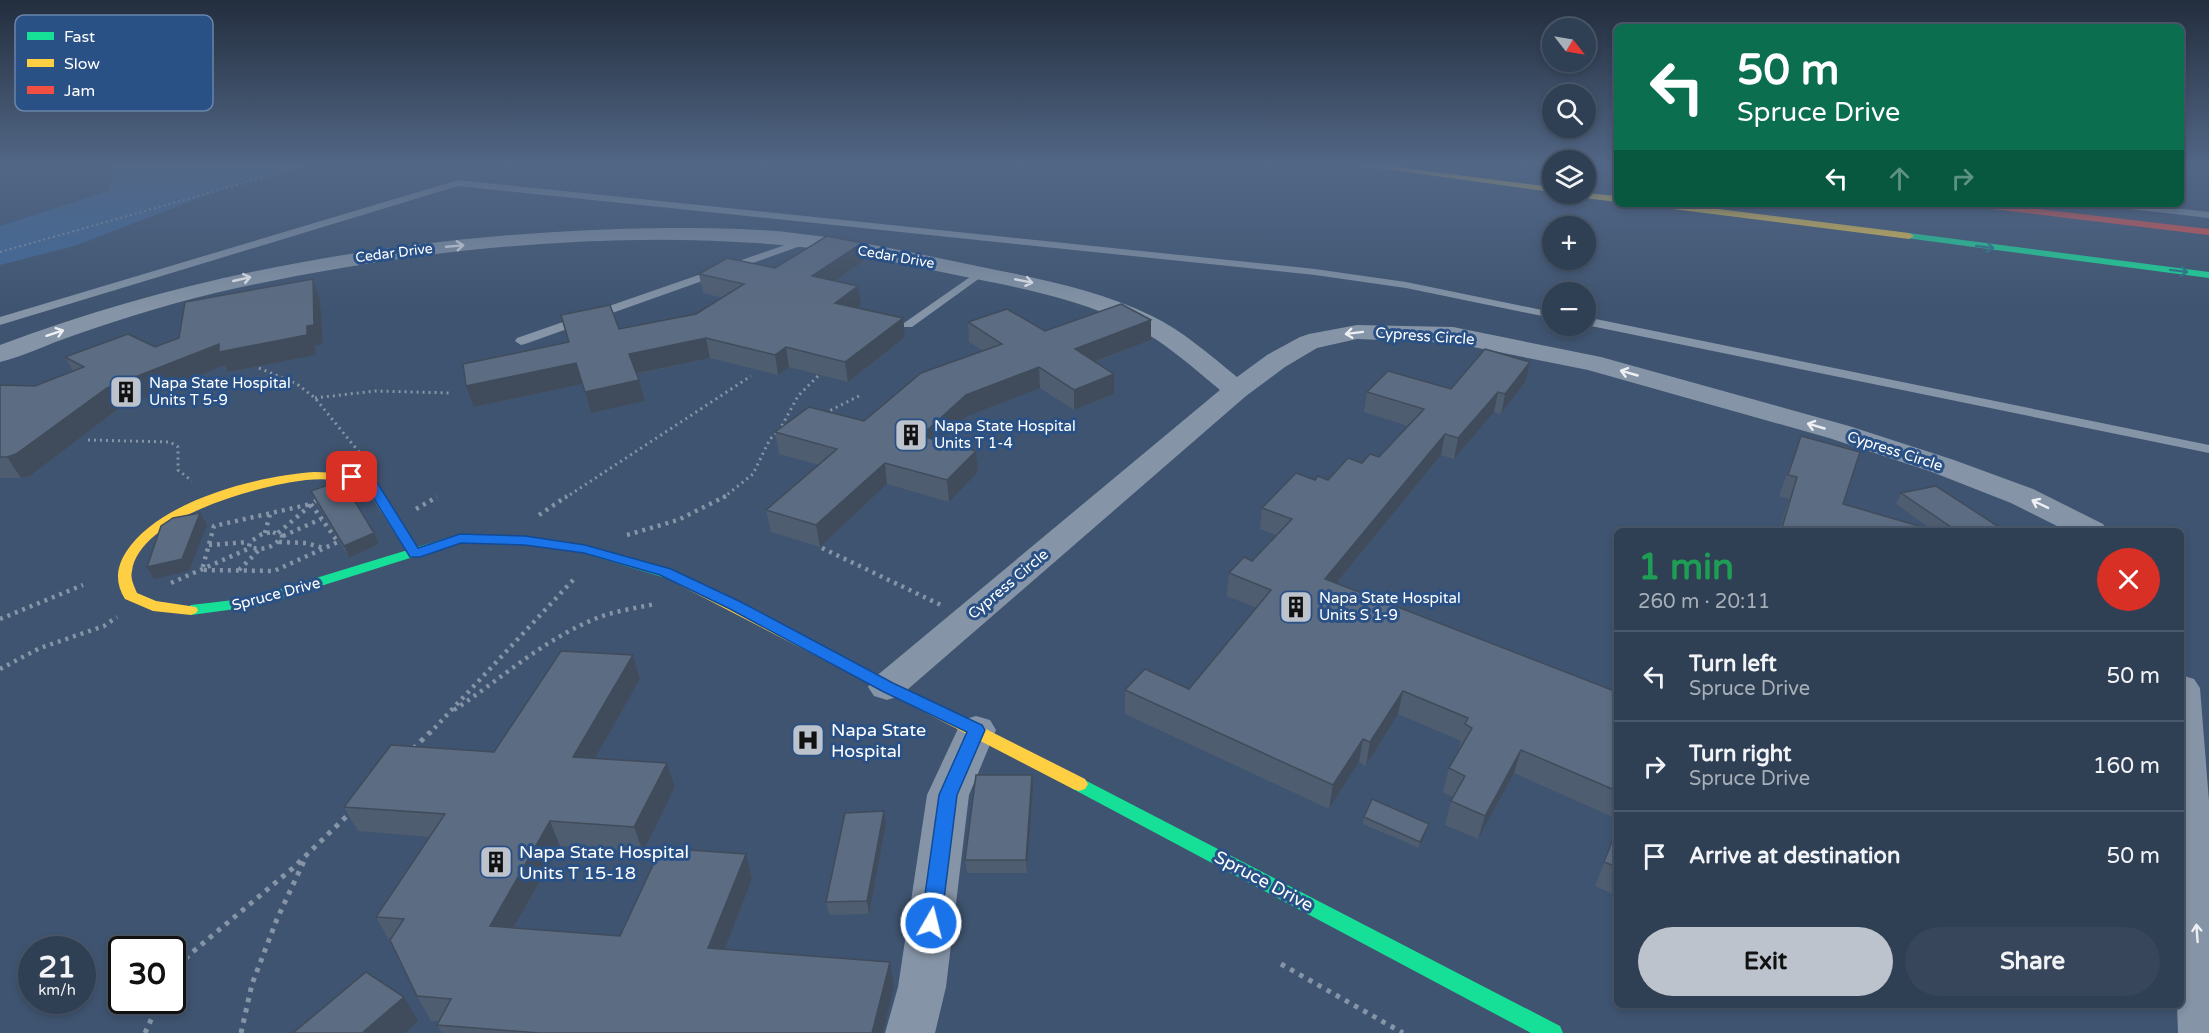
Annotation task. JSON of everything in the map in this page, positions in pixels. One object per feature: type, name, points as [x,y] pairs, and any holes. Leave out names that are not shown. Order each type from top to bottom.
[{"type":"street","points":[[1736,214],[2209,275]]},
{"type":"street","points":[[1846,214],[2113,248]]},
{"type":"street","points":[[2061,214],[2209,232]]},
{"type":"street","name":"Cedar Drive","points":[[0,354],[54,333],[169,297],[271,273],[346,259],[589,234],[720,234],[806,242],[1050,287],[1120,311],[1161,332],[1236,390]]},
{"type":"street","name":"Cypress Circle","points":[[887,687],[1236,390],[1276,361],[1309,342],[1357,332],[1453,335],[1592,363],[1839,432],[1943,466],[2022,496],[2086,528]]},
{"type":"street","name":"Spruce Drive","points":[[415,554],[370,483],[352,477],[304,476],[227,492],[202,501],[168,520],[142,539],[133,551],[123,572],[130,596],[153,606],[189,610],[216,609],[252,603],[415,554],[460,538],[525,540],[585,549],[665,572],[735,606],[887,687],[976,730],[1552,1033]]},
{"type":"street","points":[[910,1033],[922,987],[948,795],[976,730]]},
{"type":"street","points":[[2184,735],[2203,1033]]},
{"type":"lane","points":[[0,321],[354,214]]},
{"type":"lane","points":[[758,214],[1315,272],[1406,285],[1542,313]]},
{"type":"lane","points":[[520,341],[806,242]]},
{"type":"lane","points":[[908,325],[980,273]]},
{"type":"lane","points":[[1596,323],[2209,449]]},
{"type":"path","points":[[0,252],[134,214]]},
{"type":"path","points":[[259,368],[297,384],[315,398],[368,464]]},
{"type":"path","points":[[539,515],[751,376]]},
{"type":"path","points":[[620,537],[668,524],[722,498],[754,473],[764,458],[770,438],[778,431],[798,396],[818,376]]},
{"type":"path","points":[[315,398],[375,391],[451,393]]},
{"type":"path","points":[[819,416],[859,396]]},
{"type":"path","points":[[778,431],[786,428]]},
{"type":"path","points":[[88,440],[170,442],[178,447],[176,467],[178,471],[194,482]]},
{"type":"path","points":[[311,504],[338,542],[274,571],[203,571],[214,526],[270,514],[311,504]]},
{"type":"path","points":[[265,533],[270,514]]},
{"type":"path","points":[[278,542],[282,537],[321,519]]},
{"type":"path","points":[[209,545],[250,542],[265,533],[278,532],[282,537]]},
{"type":"path","points":[[250,542],[250,548],[260,549]]},
{"type":"path","points":[[238,571],[260,549],[278,542],[306,543],[323,548]]},
{"type":"path","points":[[822,548],[968,618]]},
{"type":"path","points":[[407,756],[574,579]]},
{"type":"path","points":[[1,617],[83,585]]},
{"type":"path","points":[[449,714],[539,650],[584,624],[608,614],[655,604]]},
{"type":"path","points":[[0,669],[40,648],[104,626]]},
{"type":"path","points":[[186,959],[307,856],[357,806]]},
{"type":"path","points":[[241,1033],[252,984],[277,919],[307,856]]},
{"type":"path","points":[[1281,964],[1404,1033]]},
{"type":"path","points":[[145,1033],[154,1014]]},
{"type":"shaded area","points":[[37,214],[157,214],[74,246],[0,265],[0,226]]},
{"type":"building","points":[[827,236],[862,243],[812,276],[858,286],[835,303],[903,318],[845,362],[786,347],[775,355],[706,338],[629,354],[639,380],[585,392],[576,363],[466,386],[463,364],[569,342],[561,315],[610,305],[619,329],[696,314],[744,284],[699,274],[727,258],[775,268]]},
{"type":"building","points":[[313,279],[314,325],[307,326],[307,335],[219,352],[219,344],[107,388],[16,454],[0,457],[0,385],[35,386],[84,367],[65,357],[128,334],[155,347],[179,338],[185,302]]},
{"type":"building","points":[[1121,304],[1151,320],[1075,349],[1114,374],[1074,390],[1039,367],[966,395],[921,436],[976,451],[947,480],[885,463],[816,525],[766,510],[837,449],[775,432],[809,407],[864,421],[921,373],[1002,344],[968,322],[1007,309],[1045,331]]},
{"type":"building","points":[[1485,349],[1530,362],[1505,394],[1498,392],[1458,438],[1445,434],[1325,579],[1614,691],[1614,790],[1521,750],[1485,816],[1451,801],[1465,776],[1449,768],[1472,728],[1465,724],[1468,718],[1403,691],[1370,742],[1363,739],[1333,785],[1125,690],[1145,669],[1189,689],[1271,590],[1229,573],[1244,557],[1252,561],[1292,519],[1262,508],[1296,473],[1315,480],[1318,476],[1328,480],[1348,458],[1362,463],[1370,454],[1379,457],[1424,409],[1367,392],[1388,371],[1451,389]]},
{"type":"building","points":[[1801,436],[1860,452],[1843,504],[1926,528],[1782,528],[1797,477],[1788,475]]},
{"type":"building","points":[[342,480],[374,533],[344,546],[311,491]]},
{"type":"building","points":[[1936,486],[2000,528],[1953,528],[1901,493]]},
{"type":"building","points":[[200,513],[182,559],[147,567],[161,526],[173,518]]},
{"type":"building","name":"Napa State Hospital Units T 15-18","points":[[561,651],[633,655],[573,757],[667,763],[634,827],[550,821],[490,926],[620,936],[661,848],[746,854],[708,948],[890,962],[872,1033],[539,1033],[437,1025],[451,999],[417,996],[390,940],[404,919],[376,917],[445,814],[344,807],[391,745],[494,752]]},
{"type":"building","points":[[976,775],[1032,775],[1026,860],[965,860]]},
{"type":"building","points":[[1372,799],[1429,824],[1420,842],[1364,817]]},
{"type":"building","points":[[884,811],[867,901],[826,902],[845,813]]},
{"type":"building","points":[[1614,837],[1614,866],[1604,862]]},
{"type":"building","points":[[366,972],[404,997],[362,1033],[293,1033]]},
{"type":"traffic: fast","points":[[1909,236],[2209,275]]},
{"type":"traffic: fast","points":[[191,610],[252,603],[460,538],[524,540],[585,549],[669,574]]},
{"type":"traffic: fast","points":[[1079,784],[1552,1033]]},
{"type":"traffic: slow","points":[[1737,214],[1909,236]]},
{"type":"traffic: slow","points":[[191,610],[153,606],[130,596],[124,574],[128,560],[139,543],[157,527],[180,513],[261,484],[322,475],[346,477],[370,483],[415,554]]},
{"type":"traffic: slow","points":[[669,574],[1079,784]]},
{"type":"traffic: jam","points":[[2060,214],[2209,232]]},
{"type":"place","name":"Napa State Hospital Units T 5-9","points":[[126,392]]},
{"type":"place","name":"Napa State Hospital Units T 1-4","points":[[911,435]]},
{"type":"place","name":"Napa State Hospital Units S 1-9","points":[[1296,607]]},
{"type":"place","name":"Napa State Hospital","points":[[808,740]]},
{"type":"place","name":"Napa State Hospital Units T 15-18","points":[[496,862]]},
{"type":"route","points":[[352,477],[364,480],[373,486],[415,554],[460,538],[525,540],[585,549],[665,572],[735,606],[887,687],[976,730],[948,795],[931,923]]}]
